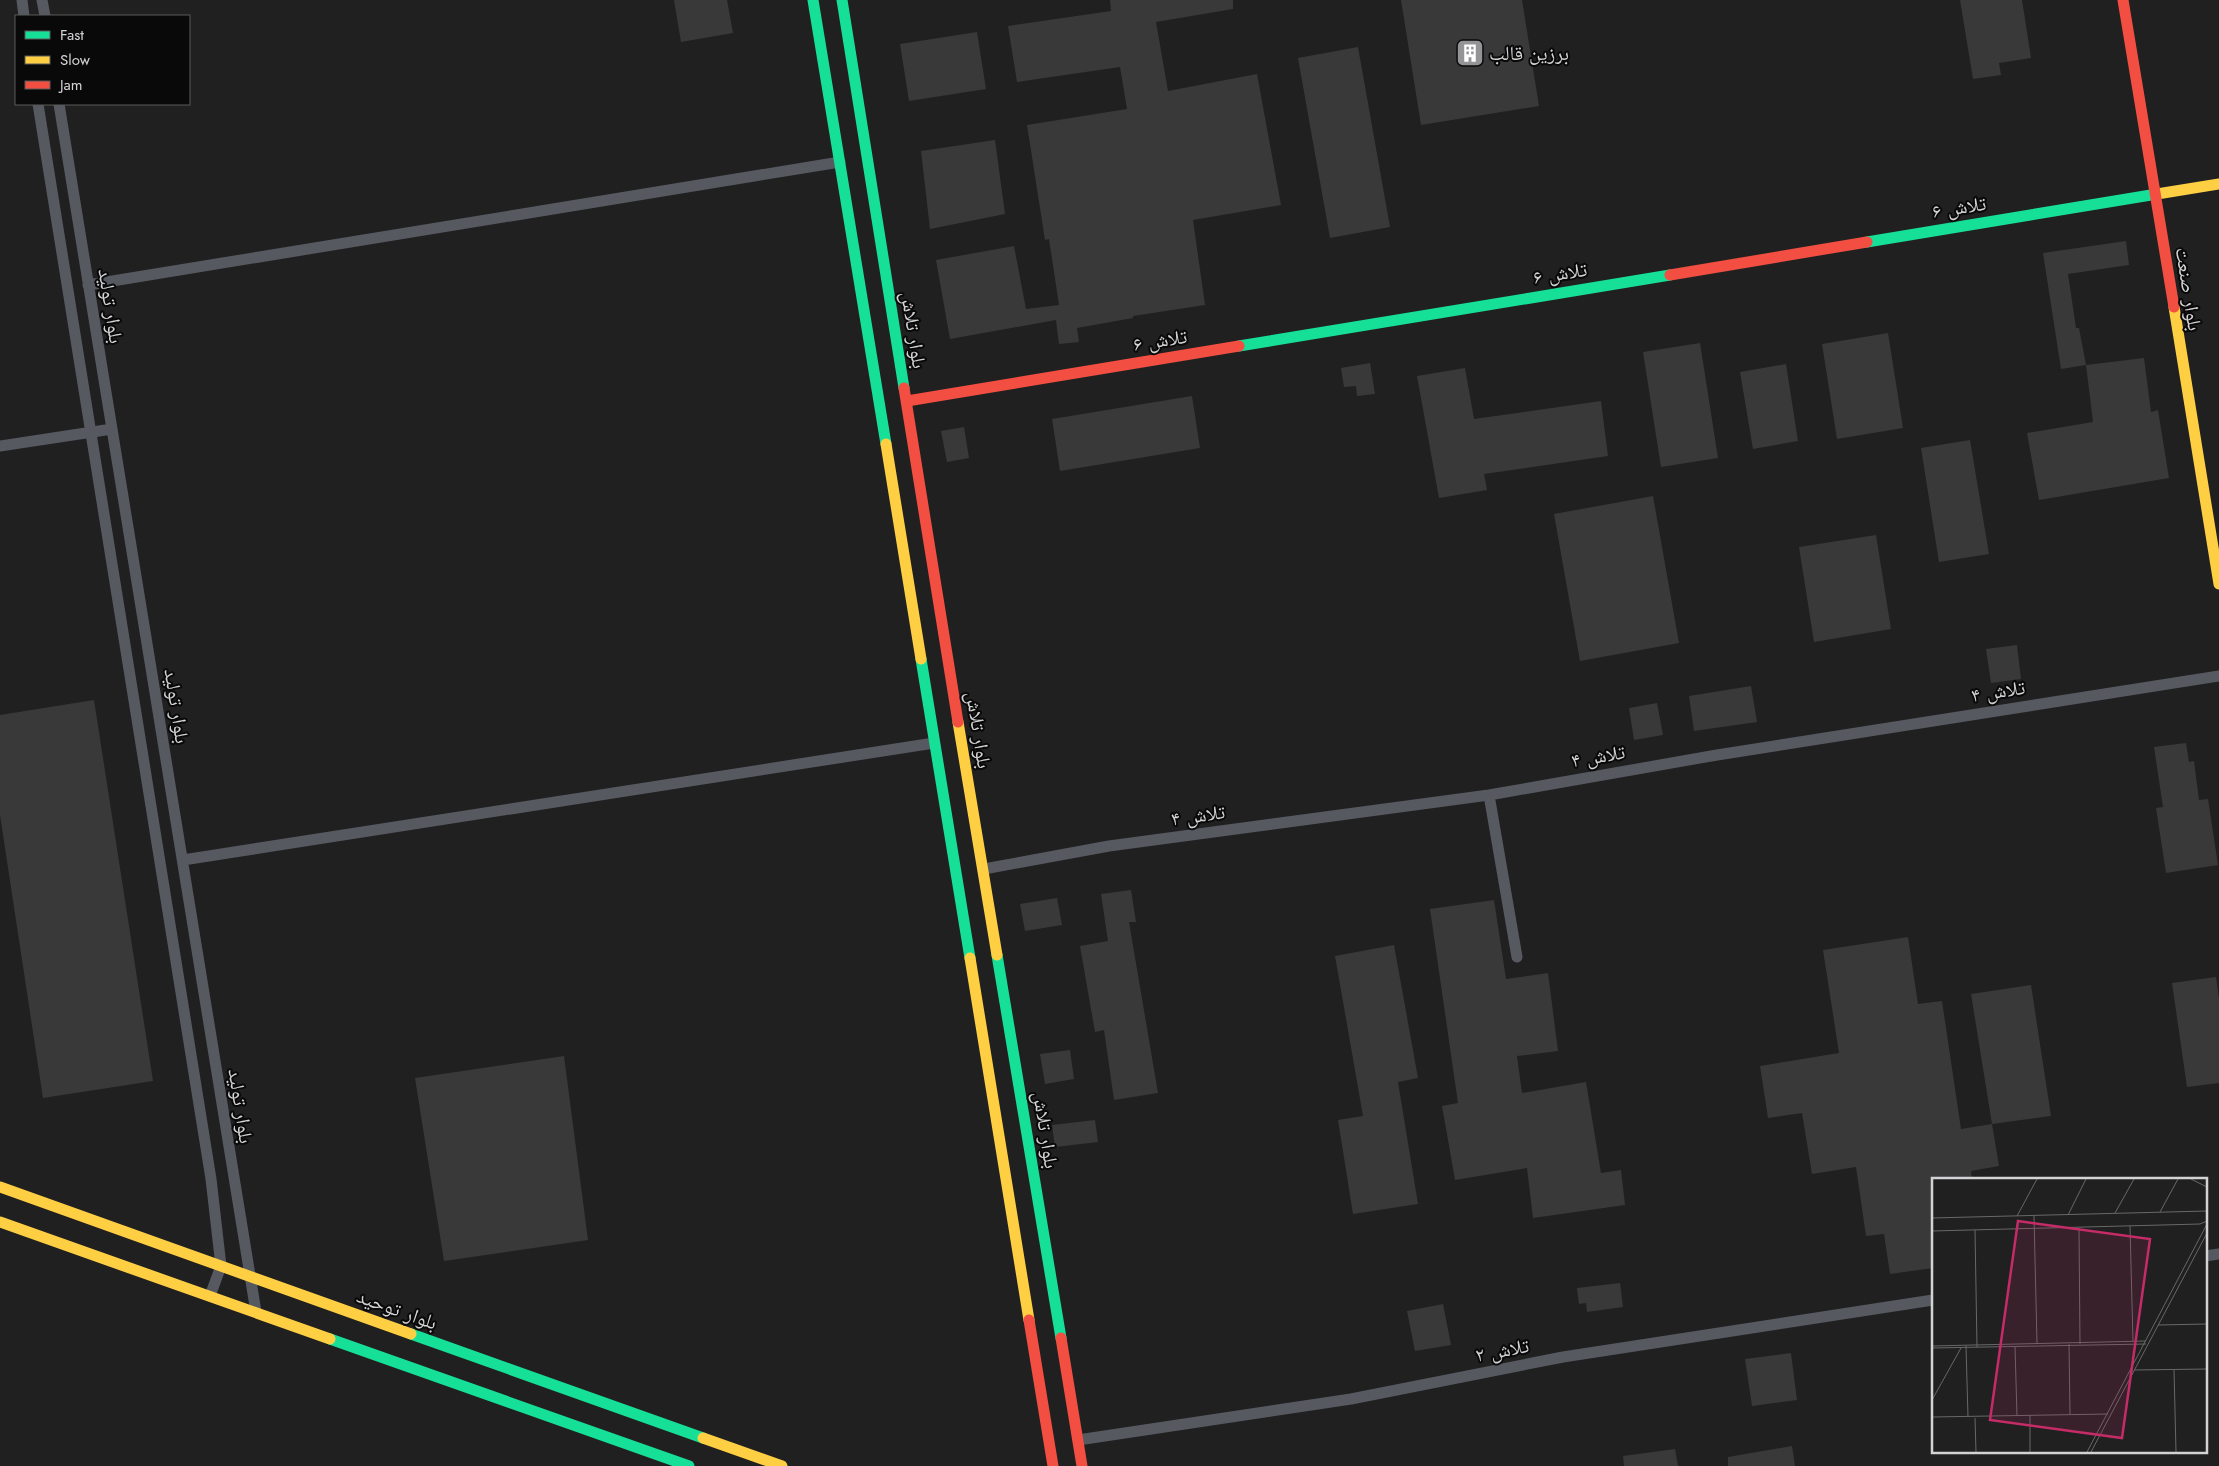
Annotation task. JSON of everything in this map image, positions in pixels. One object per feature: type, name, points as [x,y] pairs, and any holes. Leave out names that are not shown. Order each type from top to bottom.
[{"type":"street","name":"بلوار تلاش","points":[[814,0],[840,162],[948,741],[970,871],[1082,1466]]},
{"type":"street","name":"بلوار تلاش","points":[[842,0],[906,401],[948,741],[970,871],[1053,1466]]},
{"type":"street","name":"بلوار صنعت","points":[[2123,0],[2219,584]]},
{"type":"street","name":"تلاش ۶","points":[[906,401],[2219,184]]},
{"type":"street","name":"بلوار توحید","points":[[0,1187],[778,1465]]},
{"type":"street","points":[[0,1222],[689,1466]]},
{"type":"lane","points":[[22,0],[24,15]]},
{"type":"lane","points":[[42,0],[45,15]]},
{"type":"lane","name":"بلوار تولید","points":[[38,105],[211,1179],[221,1266],[209,1297]]},
{"type":"lane","name":"بلوار تولید","points":[[59,105],[256,1314]]},
{"type":"lane","points":[[88,285],[840,162]]},
{"type":"lane","points":[[0,446],[112,429]]},
{"type":"lane","points":[[121,616],[142,613]]},
{"type":"lane","name":"تلاش ۴","points":[[970,871],[1109,846],[1489,795],[1726,753],[2219,676]]},
{"type":"lane","points":[[183,860],[948,741]]},
{"type":"lane","points":[[147,780],[169,776]]},
{"type":"lane","points":[[1489,795],[1517,957]]},
{"type":"lane","points":[[179,979],[201,976]]},
{"type":"lane","points":[[2206,1256],[2219,1254]]},
{"type":"lane","name":"تلاش ۲","points":[[1078,1440],[1351,1398],[1563,1357],[1932,1300]]},
{"type":"building","points":[[674,0],[727,0],[733,33],[681,42]]},
{"type":"building","points":[[1110,0],[1233,0],[1233,9],[1156,22],[1168,91],[1257,74],[1281,205],[1193,220],[1205,305],[1133,316],[1133,318],[1077,328],[1079,342],[1059,344],[1056,320],[950,339],[936,260],[1014,246],[1026,309],[1059,305],[1049,239],[1045,240],[1027,125],[1127,109],[1120,67],[1017,82],[1008,26],[1111,11]]},
{"type":"building","name":"برزین قالب","points":[[1401,0],[1522,0],[1539,106],[1421,125]]},
{"type":"building","points":[[1960,0],[2022,0],[2031,58],[1999,63],[2001,75],[1973,79]]},
{"type":"building","points":[[977,32],[986,89],[909,101],[900,44]]},
{"type":"building","points":[[1358,47],[1390,227],[1330,238],[1298,58]]},
{"type":"building","points":[[995,140],[1005,214],[930,229],[921,151]]},
{"type":"building","points":[[2126,241],[2129,265],[2068,274],[2076,328],[2079,328],[2086,365],[2061,369],[2043,253]]},
{"type":"building","points":[[1888,333],[1903,428],[1837,439],[1822,344]]},
{"type":"building","points":[[1700,343],[1718,458],[1661,467],[1643,352]]},
{"type":"building","points":[[2144,358],[2151,412],[2158,410],[2169,478],[2039,500],[2027,433],[2093,422],[2086,365]]},
{"type":"building","points":[[1370,363],[1375,394],[1357,396],[1356,386],[1344,387],[1341,368]]},
{"type":"building","points":[[1786,364],[1798,441],[1753,449],[1740,372]]},
{"type":"building","points":[[1465,368],[1474,419],[1601,401],[1608,456],[1484,474],[1487,490],[1439,498],[1417,376]]},
{"type":"building","points":[[1192,396],[1200,448],[1060,471],[1052,419]]},
{"type":"building","points":[[964,427],[969,458],[947,462],[941,431]]},
{"type":"building","points":[[1970,440],[1989,554],[1939,562],[1921,448]]},
{"type":"building","points":[[1653,496],[1679,643],[1580,661],[1554,514]]},
{"type":"building","points":[[1876,535],[1891,629],[1814,642],[1799,547]]},
{"type":"building","points":[[2017,645],[2021,679],[1991,683],[1986,649]]},
{"type":"building","points":[[1751,686],[1757,722],[1694,731],[1689,696]]},
{"type":"building","points":[[94,700],[153,1081],[43,1098],[0,815],[0,715]]},
{"type":"building","points":[[1657,703],[1663,735],[1634,740],[1629,708]]},
{"type":"building","points":[[2186,743],[2189,762],[2194,761],[2199,800],[2208,799],[2218,865],[2166,873],[2156,808],[2163,807],[2154,747]]},
{"type":"building","points":[[1131,890],[1136,922],[1129,922],[1158,1093],[1114,1100],[1104,1030],[1095,1032],[1080,946],[1108,941],[1101,894]]},
{"type":"building","points":[[1057,898],[1062,925],[1025,931],[1020,904]]},
{"type":"building","points":[[1494,900],[1506,979],[1548,973],[1558,1051],[1517,1056],[1522,1093],[1586,1082],[1601,1173],[1621,1170],[1625,1205],[1533,1218],[1527,1168],[1455,1180],[1442,1106],[1458,1103],[1430,909]]},
{"type":"building","points":[[1908,937],[1918,1004],[1942,1001],[1961,1129],[1992,1124],[1999,1166],[1971,1171],[1972,1178],[1932,1178],[1932,1268],[1890,1274],[1884,1234],[1866,1236],[1856,1167],[1812,1174],[1802,1113],[1768,1118],[1760,1066],[1839,1053],[1823,950]]},
{"type":"building","points":[[1394,945],[1418,1078],[1398,1082],[1418,1204],[1353,1214],[1338,1120],[1363,1116],[1335,956]]},
{"type":"building","points":[[2216,977],[2219,999],[2219,1083],[2187,1087],[2172,983]]},
{"type":"building","points":[[2031,985],[2051,1116],[1992,1124],[1971,994]]},
{"type":"building","points":[[1070,1050],[1074,1079],[1045,1084],[1040,1054]]},
{"type":"building","points":[[564,1056],[588,1240],[444,1261],[415,1078]]},
{"type":"building","points":[[1095,1120],[1098,1142],[1055,1147],[1052,1125]]},
{"type":"building","points":[[1620,1283],[1623,1307],[1587,1312],[1586,1303],[1579,1304],[1577,1288]]},
{"type":"building","points":[[1443,1304],[1451,1345],[1415,1351],[1407,1311]]},
{"type":"building","points":[[1791,1353],[1797,1400],[1752,1406],[1745,1359]]},
{"type":"building","points":[[1792,1446],[1795,1466],[1728,1466],[1728,1457]]},
{"type":"building","points":[[1675,1449],[1678,1466],[1624,1466],[1623,1456]]},
{"type":"traffic: fast","points":[[813,0],[886,444]]},
{"type":"traffic: fast","points":[[842,0],[904,388]]},
{"type":"traffic: fast","points":[[1867,242],[2157,194]]},
{"type":"traffic: fast","points":[[1239,346],[1670,275]]},
{"type":"traffic: fast","points":[[921,659],[970,958]]},
{"type":"traffic: fast","points":[[997,955],[1061,1338]]},
{"type":"traffic: fast","points":[[411,1334],[703,1438]]},
{"type":"traffic: fast","points":[[330,1339],[689,1466]]},
{"type":"traffic: slow","points":[[2157,194],[2219,184]]},
{"type":"traffic: slow","points":[[2174,307],[2219,584]]},
{"type":"traffic: slow","points":[[886,444],[921,659]]},
{"type":"traffic: slow","points":[[958,722],[997,955]]},
{"type":"traffic: slow","points":[[970,958],[1029,1320]]},
{"type":"traffic: slow","points":[[0,1187],[411,1334]]},
{"type":"traffic: slow","points":[[0,1222],[330,1339]]},
{"type":"traffic: slow","points":[[703,1438],[782,1466]]},
{"type":"traffic: jam","points":[[2123,0],[2174,307]]},
{"type":"traffic: jam","points":[[1670,275],[1867,242]]},
{"type":"traffic: jam","points":[[907,401],[1239,346]]},
{"type":"traffic: jam","points":[[904,388],[958,722]]},
{"type":"traffic: jam","points":[[1029,1320],[1053,1466]]},
{"type":"traffic: jam","points":[[1061,1338],[1082,1466]]},
{"type":"place","name":"برزین قالب","points":[[1470,53]]}]
